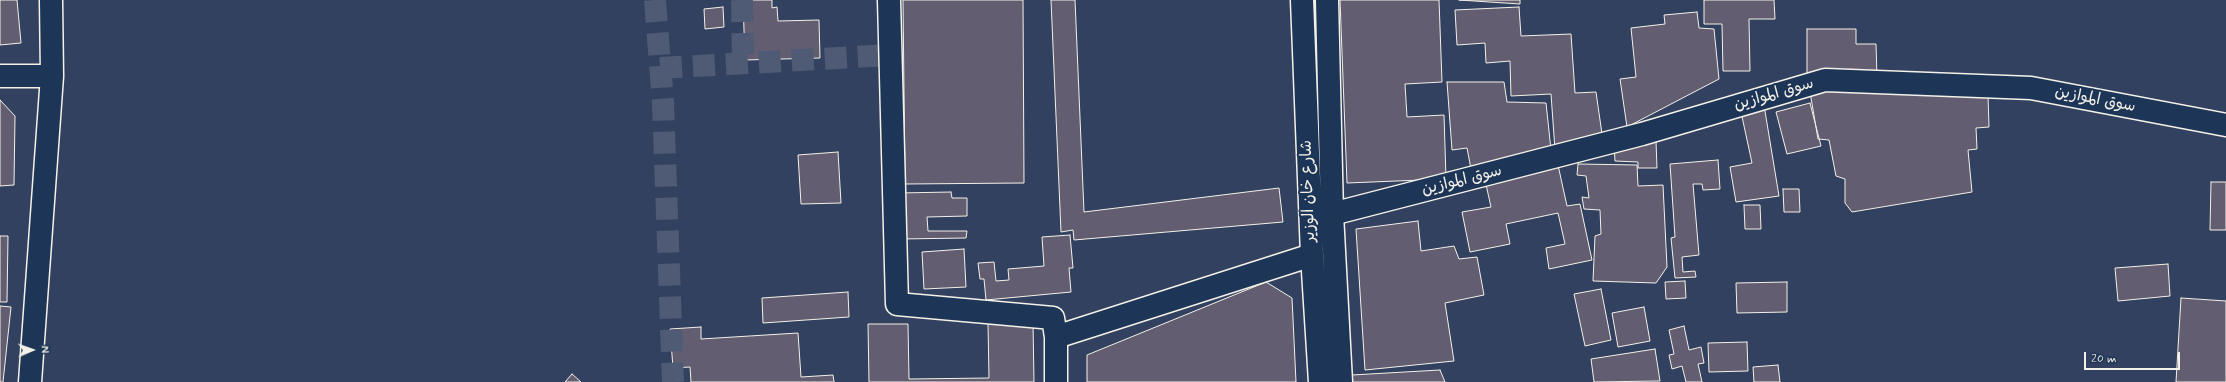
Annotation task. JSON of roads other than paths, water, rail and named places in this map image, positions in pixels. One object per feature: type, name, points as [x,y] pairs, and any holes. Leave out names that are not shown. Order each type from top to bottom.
[{"type":"street","points":[[30,382],[52,76],[51,0]]},
{"type":"street","points":[[889,0],[897,304],[1054,318],[1056,337],[1056,382]]},
{"type":"street","name":"شارع خان الوزير","points":[[1302,0],[1312,255],[1320,382]]},
{"type":"street","name":"شارع خان الوزير","points":[[1327,0],[1332,214],[1341,382]]},
{"type":"street","points":[[0,76],[52,76]]},
{"type":"street","name":"سوق الموازين","points":[[1332,214],[1642,134],[1825,80],[2031,88],[2226,125]]},
{"type":"street","points":[[1056,337],[1312,255]]},
{"type":"tunnel","points":[[655,0],[663,103],[673,382]]},
{"type":"tunnel","points":[[742,0],[743,64]]},
{"type":"tunnel","points":[[660,68],[890,55]]}]
